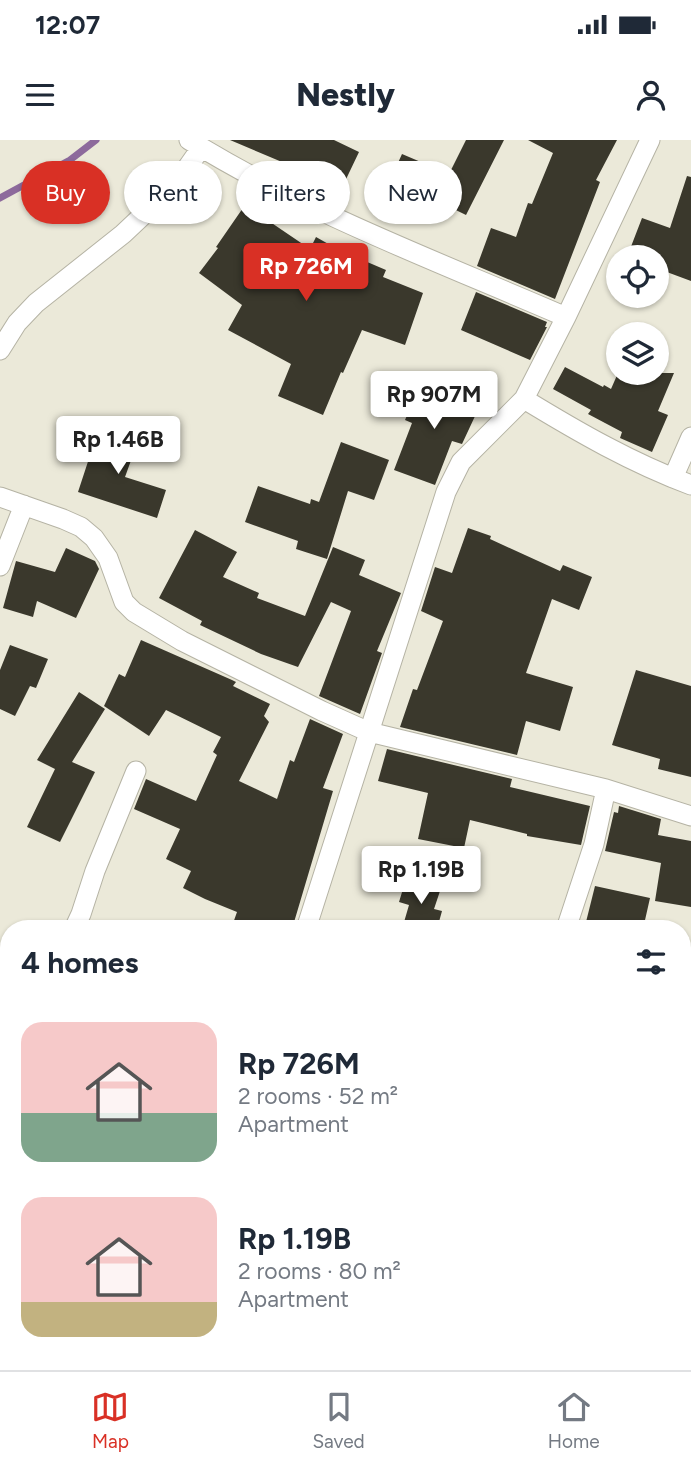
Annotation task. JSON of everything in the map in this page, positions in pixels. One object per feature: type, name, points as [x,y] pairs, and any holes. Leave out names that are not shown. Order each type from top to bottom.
[{"type":"street","points":[[309,920],[446,492],[461,462],[524,399],[650,140]]},
{"type":"street","points":[[0,350],[17,323],[36,303],[123,234],[175,186],[195,144],[295,198],[380,238],[566,317]]},
{"type":"street","points":[[524,399],[577,431],[682,482],[691,437]]},
{"type":"street","points":[[0,497],[81,527],[94,538],[108,558],[124,602],[134,612],[182,640],[369,732],[606,789],[691,816]]},
{"type":"street","points":[[0,566],[24,505]]},
{"type":"street","points":[[78,920],[136,771]]},
{"type":"street","points":[[569,920],[594,844],[606,789]]},
{"type":"building","points":[[230,140],[334,140],[359,152],[350,171],[350,161],[280,161]]},
{"type":"building","points":[[466,140],[504,140],[466,215],[462,213],[462,161],[456,161]]},
{"type":"building","points":[[528,140],[617,140],[596,180],[600,182],[555,299],[477,266],[491,228],[516,237],[528,203],[532,204],[553,153]]},
{"type":"building","points":[[402,154],[418,161],[399,161]]},
{"type":"building","points":[[687,176],[691,177],[691,281],[669,273],[669,245],[632,245],[642,218],[670,228]]},
{"type":"building","points":[[236,218],[236,224],[273,224],[310,249],[316,237],[386,270],[383,277],[423,293],[405,345],[362,330],[323,415],[278,396],[291,364],[228,330],[242,305],[199,273],[218,248],[216,247]]},
{"type":"building","points":[[476,292],[547,322],[530,360],[461,330]]},
{"type":"building","points":[[565,367],[611,389],[613,385],[669,385],[658,411],[668,415],[652,452],[620,438],[622,432],[588,414],[591,410],[553,389]]},
{"type":"building","points":[[451,379],[473,391],[464,409],[476,414],[462,444],[452,441],[435,485],[394,470],[412,423],[405,420],[419,388],[441,398]]},
{"type":"building","points":[[99,428],[138,441],[125,477],[166,490],[157,518],[78,492]]},
{"type":"building","points":[[341,442],[389,460],[374,500],[348,491],[327,559],[296,549],[298,541],[245,522],[258,486],[310,504],[311,499],[319,502]]},
{"type":"building","points":[[468,528],[491,536],[490,539],[560,571],[563,565],[592,577],[579,610],[552,599],[526,673],[573,687],[560,731],[526,721],[517,755],[400,727],[413,689],[417,690],[443,621],[421,611],[435,567],[452,573]]},
{"type":"building","points":[[195,530],[237,552],[223,577],[259,593],[257,598],[305,616],[333,547],[365,560],[359,575],[401,593],[377,651],[382,653],[360,714],[319,696],[351,611],[331,602],[298,667],[261,654],[200,625],[202,621],[159,598]]},
{"type":"building","points":[[66,548],[95,561],[99,569],[76,618],[37,601],[33,617],[3,608],[16,561],[55,572]]},
{"type":"building","points":[[141,640],[232,680],[236,682],[233,686],[270,704],[264,716],[269,722],[239,781],[277,799],[290,760],[294,762],[310,719],[343,734],[323,788],[333,791],[295,920],[234,920],[237,912],[183,888],[191,871],[166,859],[180,829],[134,809],[146,779],[196,801],[217,755],[213,752],[221,737],[166,710],[149,736],[104,706],[119,674],[125,677]]},
{"type":"building","points":[[10,645],[48,659],[36,688],[30,686],[15,716],[0,709],[0,670]]},
{"type":"building","points":[[636,670],[691,686],[691,777],[658,769],[660,759],[612,745]]},
{"type":"building","points":[[79,692],[105,709],[72,762],[95,772],[60,842],[27,827],[55,769],[37,760]]},
{"type":"building","points":[[387,749],[512,779],[510,787],[590,806],[581,845],[527,836],[470,820],[464,848],[418,839],[428,793],[378,781]]},
{"type":"building","points":[[619,806],[661,819],[658,835],[691,841],[691,907],[655,901],[661,863],[605,851],[614,812],[618,813]]},
{"type":"building","points":[[406,879],[441,888],[434,909],[442,911],[440,920],[405,920],[409,905],[399,902]]},
{"type":"building","points":[[595,886],[650,898],[645,920],[586,920]]},
{"type":"waterway","points":[[0,198],[70,160],[96,140]]}]
